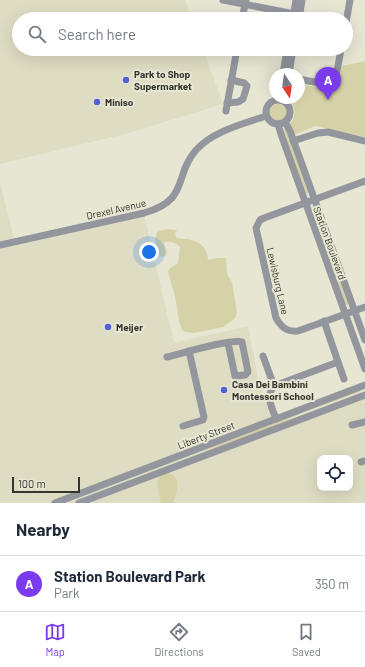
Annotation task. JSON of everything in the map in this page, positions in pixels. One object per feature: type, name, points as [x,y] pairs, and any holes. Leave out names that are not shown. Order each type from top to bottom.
[{"type":"street","points":[[223,0],[245,3],[278,12]]},
{"type":"street","points":[[296,0],[296,12]]},
{"type":"street","points":[[298,12],[302,0]]},
{"type":"street","points":[[348,12],[350,0]]},
{"type":"street","points":[[226,111],[236,56]]},
{"type":"street","points":[[285,68],[288,56]]},
{"type":"street","points":[[289,68],[290,56]]},
{"type":"street","points":[[305,80],[320,84],[332,81],[337,72],[340,56]]},
{"type":"street","points":[[227,102],[238,102],[243,99],[247,86],[244,82],[231,80]]},
{"type":"street","points":[[269,104],[266,116],[271,122],[282,123],[288,120],[290,112],[287,104]]},
{"type":"street","name":"Drexel Avenue","points":[[0,245],[144,213],[161,207],[173,198],[179,189],[192,156],[204,142],[222,132],[266,116]]},
{"type":"street","name":"Station Boulevard","points":[[282,123],[293,141],[365,340]]},
{"type":"street","name":"Station Boulevard","points":[[282,123],[305,202],[365,369]]},
{"type":"street","points":[[293,141],[318,133],[328,132],[365,141]]},
{"type":"street","name":"Lewisburg Lane","points":[[365,181],[305,202],[260,220],[256,228],[276,318],[284,329],[291,331],[298,330],[365,307]]},
{"type":"street","points":[[324,322],[344,379]]},
{"type":"street","points":[[167,356],[238,340],[242,342],[248,372],[245,375],[236,376],[228,343]]},
{"type":"street","points":[[183,426],[203,420],[204,417],[189,351]]},
{"type":"street","points":[[263,356],[274,386]]},
{"type":"street","points":[[276,419],[269,396],[270,391],[274,386],[338,362]]},
{"type":"street","name":"Liberty Street","points":[[55,503],[365,385]]},
{"type":"street","name":"Liberty Street","points":[[79,503],[365,395]]},
{"type":"street","points":[[352,425],[365,422]]},
{"type":"shaded area","points":[[0,0],[185,0],[189,12],[12,12],[12,56],[206,56],[223,104],[129,133],[0,164]]},
{"type":"shaded area","points":[[365,61],[365,137],[315,126],[294,135],[290,124],[294,117],[292,104],[305,104],[305,85],[326,87],[330,85],[338,75],[342,66]]},
{"type":"shaded area","points":[[274,104],[282,104],[287,109],[287,117],[282,122],[274,122],[269,117],[269,109]]},
{"type":"shaded area","points":[[287,130],[309,192],[307,194],[283,131]]},
{"type":"shaded area","points":[[0,183],[15,243],[144,215],[174,343],[248,326],[258,378],[274,425],[365,391],[365,503],[0,503]]},
{"type":"shaded area","points":[[313,209],[349,304],[348,305],[345,304],[312,210]]},
{"type":"shaded area","points":[[167,229],[177,230],[175,234],[177,238],[189,239],[201,245],[205,249],[209,260],[226,258],[227,274],[232,282],[237,313],[232,321],[223,327],[194,333],[182,330],[168,272],[169,269],[178,263],[180,247],[177,244],[165,242],[164,244],[167,254],[161,257],[157,252],[156,246],[157,232]]},
{"type":"shaded area","points":[[360,390],[360,392],[302,413],[268,429],[205,451],[223,442]]},
{"type":"shaded area","points":[[164,473],[174,476],[177,480],[178,484],[173,503],[161,503],[158,483],[159,479]]},
{"type":"place","name":"Park to Shop Supermarket","points":[[126,80]]},
{"type":"place","name":"Station Boulevard Park","points":[[328,100]]},
{"type":"place","name":"Miniso","points":[[97,102]]},
{"type":"place","name":"Meijer","points":[[108,327]]},
{"type":"place","name":"Casa Dei Bambini Montessori School","points":[[224,390]]}]
